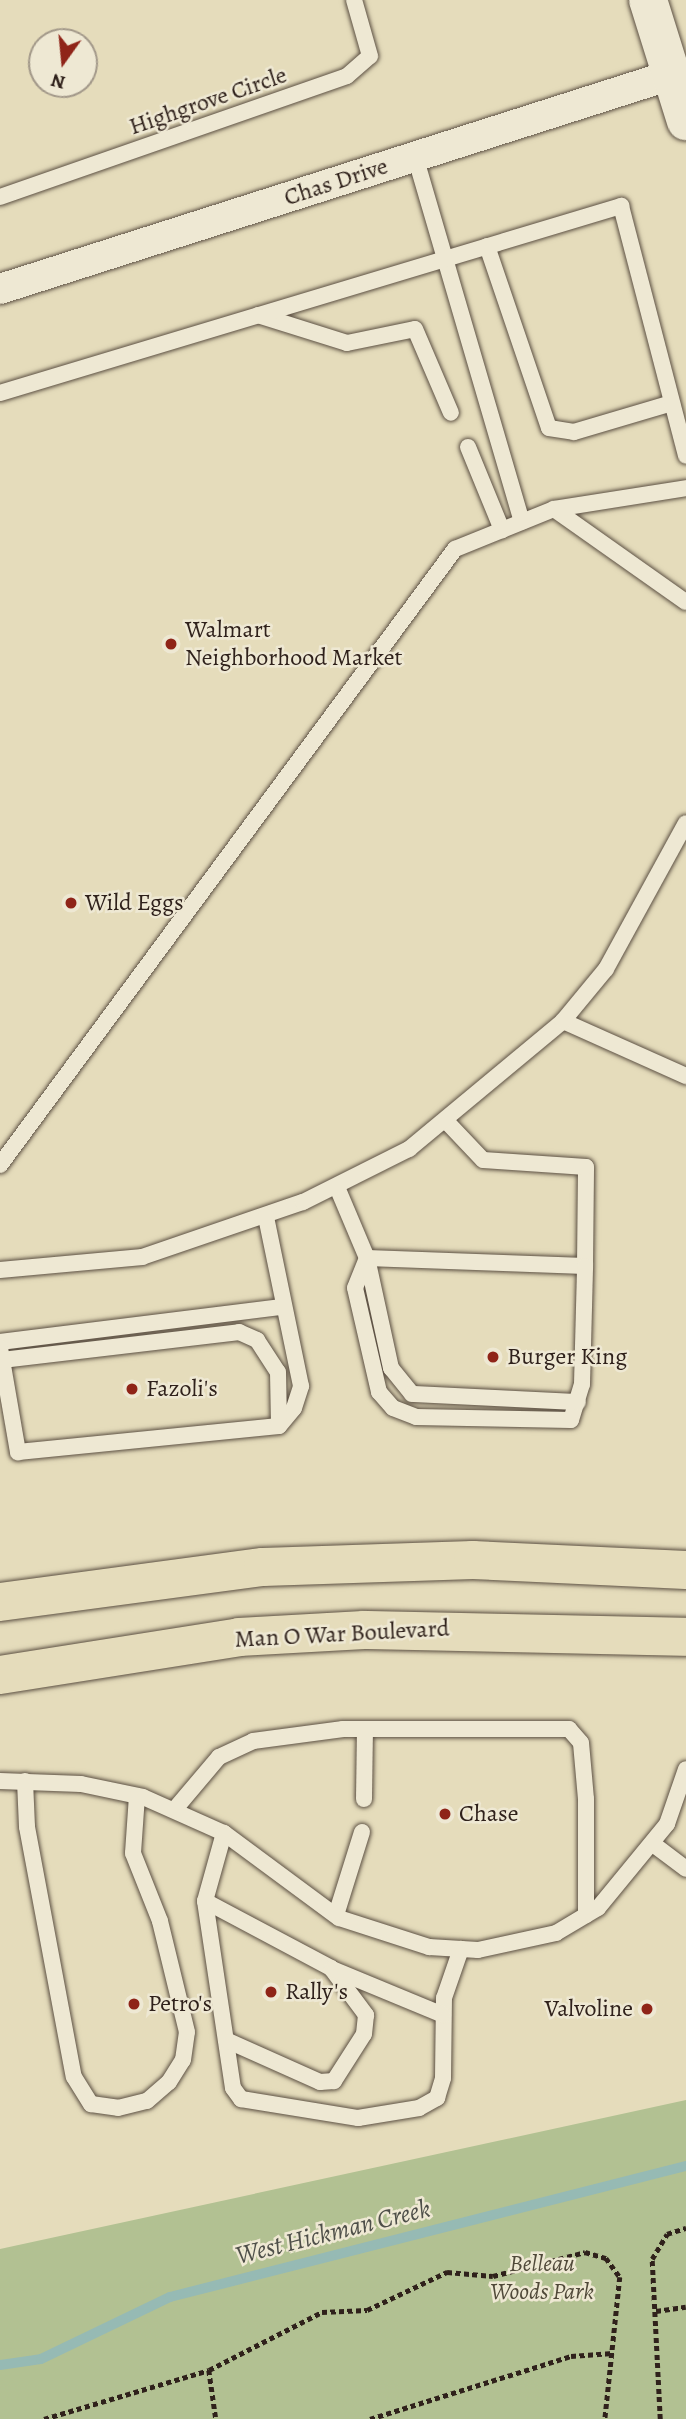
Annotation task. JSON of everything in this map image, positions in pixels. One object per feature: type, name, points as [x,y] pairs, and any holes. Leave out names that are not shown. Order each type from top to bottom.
[{"type":"main road","points":[[0,1602],[263,1567],[473,1560],[686,1570]]},
{"type":"main road","name":"Man O War Boulevard","points":[[0,1675],[226,1639],[363,1630],[686,1637]]},
{"type":"street","points":[[648,0],[679,73],[686,121]]},
{"type":"street","name":"Chas Drive","points":[[0,289],[679,73]]},
{"type":"lane","name":"Highgrove Circle","points":[[0,197],[347,76],[370,56],[354,0]]},
{"type":"lane","points":[[415,156],[522,522]]},
{"type":"lane","points":[[0,393],[621,206],[686,456]]},
{"type":"lane","points":[[486,246],[549,428],[574,432],[672,403]]},
{"type":"lane","points":[[258,315],[348,343],[415,329],[451,413]]},
{"type":"lane","points":[[468,447],[502,530]]},
{"type":"lane","points":[[0,1165],[456,549],[554,509],[686,488]]},
{"type":"lane","points":[[554,509],[686,602]]},
{"type":"lane","points":[[0,1270],[142,1257],[266,1217],[337,1187],[447,1122],[563,1021],[606,969],[686,823]]},
{"type":"lane","points":[[563,1021],[686,1076]]},
{"type":"lane","points":[[368,1258],[355,1288],[379,1392],[393,1408],[416,1417],[571,1420],[578,1402],[585,1266],[586,1167],[483,1160],[447,1122]]},
{"type":"lane","points":[[337,1187],[368,1258],[391,1368],[412,1394],[578,1402]]},
{"type":"lane","points":[[266,1217],[280,1307],[301,1386],[295,1408],[279,1426],[18,1452],[1,1354],[239,1332],[257,1340],[278,1371],[279,1426]]},
{"type":"lane","points":[[368,1258],[585,1266]]},
{"type":"lane","points":[[0,1342],[280,1307]]},
{"type":"lane","points":[[364,1799],[365,1729]]},
{"type":"lane","points":[[175,1809],[219,1757],[253,1741],[365,1729],[569,1729],[581,1744],[586,1915]]},
{"type":"lane","points":[[0,1780],[137,1796],[175,1809],[224,1833],[336,1915],[388,1938],[461,1949],[524,1944],[586,1915],[630,1875],[653,1844],[686,1769]]},
{"type":"lane","points":[[25,1781],[27,1827],[74,2077],[91,2104],[118,2108],[147,2101],[169,2082],[183,2060],[187,2032],[160,1921],[133,1853],[137,1796]]},
{"type":"lane","points":[[336,1915],[362,1832]]},
{"type":"lane","points":[[224,1833],[205,1901],[233,2088],[242,2099],[358,2118],[419,2108],[436,2098],[443,2078],[443,2015],[461,1949]]},
{"type":"lane","points":[[653,1844],[686,1869]]},
{"type":"lane","points":[[205,1901],[331,1968],[443,2015]]},
{"type":"lane","points":[[226,2040],[320,2082],[334,2081],[364,2034],[366,2015],[331,1968]]},
{"type":"path","points":[[660,2419],[652,2259],[667,2234],[686,2228]]},
{"type":"path","points":[[44,2419],[209,2370],[322,2312],[368,2310],[447,2272],[493,2276],[585,2252],[606,2258],[620,2277],[605,2419]]},
{"type":"path","points":[[656,2311],[686,2307]]},
{"type":"path","points":[[370,2419],[570,2356],[613,2353]]},
{"type":"path","points":[[209,2370],[216,2419]]},
{"type":"green space","name":"Belleau Woods Park","points":[[686,2100],[686,2419],[0,2419],[0,2249]]},
{"type":"waterway","name":"West Hickman Creek","points":[[0,2365],[41,2359],[170,2297],[686,2166]]},
{"type":"place","name":"Walmart Neighborhood Market","points":[[171,644]]},
{"type":"place","name":"Wild Eggs","points":[[71,903]]},
{"type":"place","name":"Burger King","points":[[493,1357]]},
{"type":"place","name":"Fazoli's","points":[[132,1389]]},
{"type":"place","name":"Chase","points":[[445,1814]]},
{"type":"place","name":"Rally's","points":[[271,1992]]},
{"type":"place","name":"Petro's","points":[[134,2004]]},
{"type":"place","name":"Valvoline","points":[[647,2009]]}]
